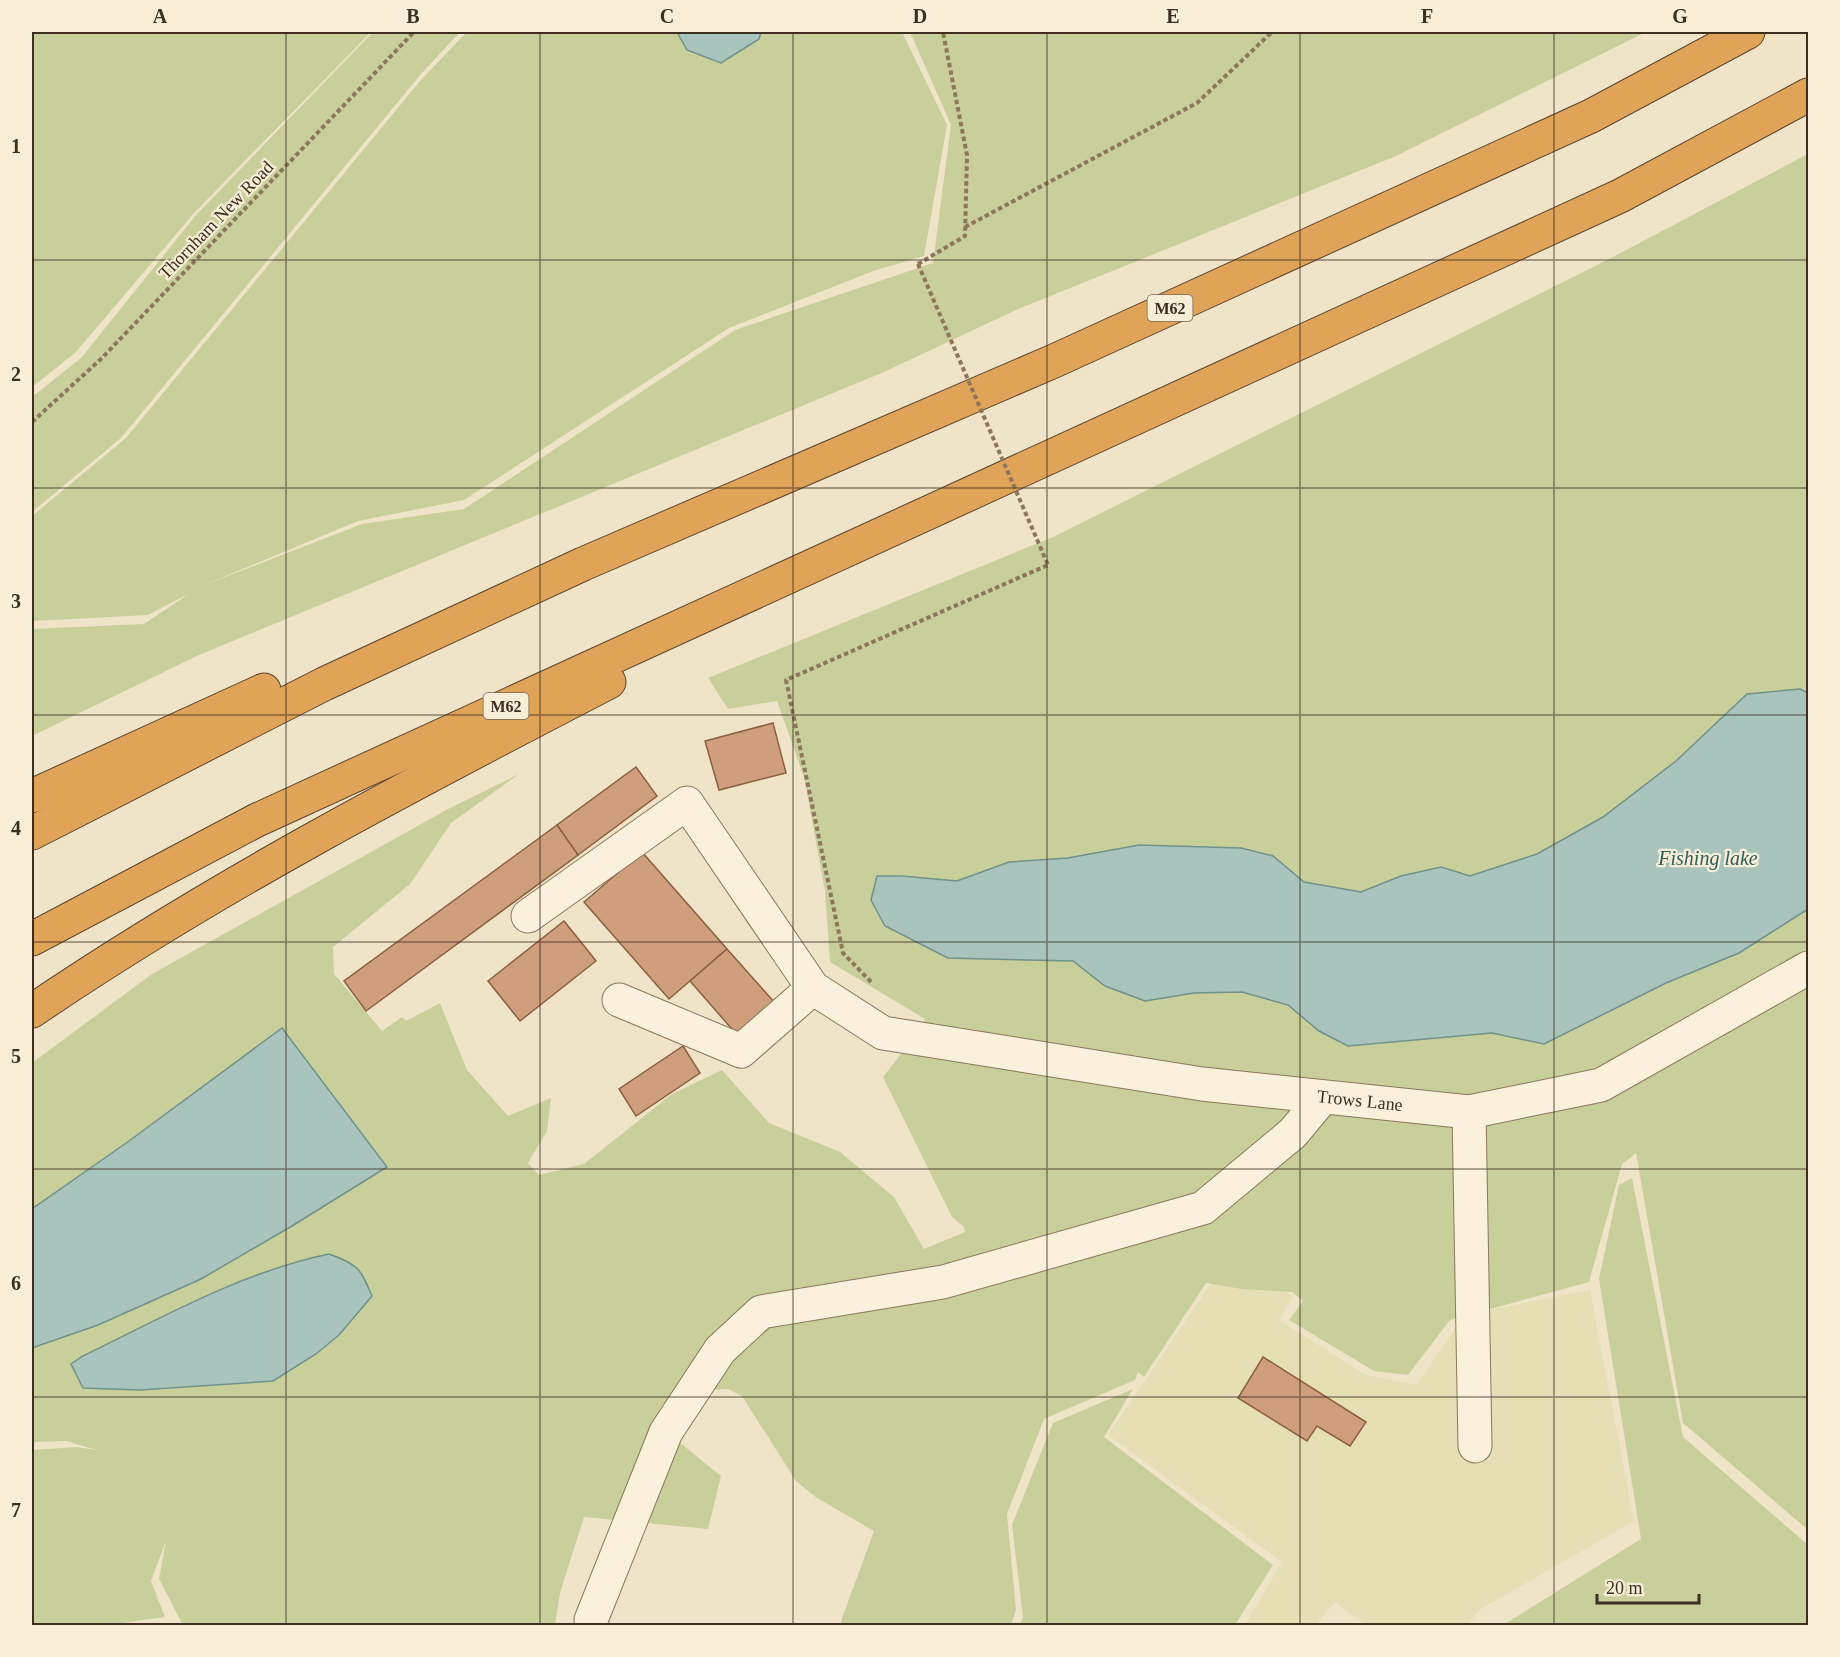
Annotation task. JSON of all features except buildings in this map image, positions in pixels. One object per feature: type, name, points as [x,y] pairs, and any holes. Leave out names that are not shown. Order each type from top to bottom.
[{"type":"highway","name":"M62","points":[[32,833],[324,684],[583,564],[1054,361],[1591,116],[1748,32]]},
{"type":"highway","name":"M62","points":[[32,939],[257,820],[1620,196],[1809,95]]},
{"type":"highway","name":"M62","points":[[32,1011],[88,972],[206,899],[419,780],[986,485]]},
{"type":"highway","name":"M62","points":[[32,796],[287,680],[583,564]]},
{"type":"street","points":[[528,916],[687,803],[813,988],[741,1051],[619,1000]]},
{"type":"street","name":"Trows Lane","points":[[813,988],[883,1033],[1202,1084],[1469,1112],[1601,1084],[1809,969]]},
{"type":"street","points":[[591,1620],[666,1432],[720,1350],[761,1312],[943,1282],[1203,1208],[1293,1133],[1323,1097]]},
{"type":"street","points":[[1469,1112],[1475,1446]]},
{"type":"path","name":"Thornham New Road","points":[[32,422],[101,359],[414,32]]},
{"type":"path","points":[[875,986],[843,953],[786,680],[1048,565],[918,264],[965,236],[967,155],[943,32]]},
{"type":"path","points":[[965,227],[1197,103],[1272,32]]},
{"type":"shaded area","points":[[1233,1251],[1293,1297],[1279,1320],[1366,1375],[1417,1385],[1464,1315],[1590,1290],[1634,1521],[1479,1610],[1467,1625],[1366,1625],[1335,1602],[1316,1625],[1245,1625],[1282,1562],[1108,1435]]},
{"type":"green space","points":[[32,32],[371,32],[195,212],[75,353],[32,387]]},
{"type":"green space","points":[[373,32],[460,32],[421,74],[121,438],[32,512],[32,397],[81,358],[196,215]]},
{"type":"green space","points":[[467,32],[902,32],[947,125],[924,256],[876,270],[729,328],[464,500],[358,521],[204,585],[362,524],[464,509],[735,330],[933,263],[951,125],[910,32],[1646,32],[1396,156],[1016,310],[884,372],[199,655],[32,736],[32,629],[144,624],[190,593],[148,615],[32,621],[32,516],[126,438],[420,81]]},
{"type":"green space","points":[[1808,154],[1808,664],[1806,666],[1808,672],[1808,1530],[1683,1423],[1636,1153],[1622,1164],[1589,1282],[1450,1320],[1408,1375],[1374,1371],[1289,1320],[1303,1301],[1292,1292],[1242,1289],[1206,1283],[1144,1377],[1138,1372],[1135,1380],[1044,1419],[1007,1514],[1016,1610],[1011,1625],[842,1625],[841,1621],[874,1531],[817,1498],[796,1481],[742,1396],[728,1389],[677,1392],[658,1425],[721,1476],[708,1529],[584,1517],[560,1593],[555,1625],[183,1625],[159,1579],[166,1541],[151,1581],[165,1617],[100,1626],[32,1626],[32,1450],[77,1447],[97,1450],[66,1441],[32,1442],[32,1063],[152,974],[448,809],[519,774],[451,823],[410,884],[333,947],[334,974],[382,1031],[402,1017],[406,1021],[440,1003],[467,1070],[508,1116],[551,1098],[547,1131],[528,1163],[539,1175],[584,1164],[672,1094],[722,1070],[769,1123],[840,1152],[894,1197],[924,1249],[965,1232],[964,1227],[952,1217],[883,1077],[921,1029],[925,1019],[830,962],[825,891],[804,777],[777,701],[728,709],[708,678],[1053,537],[1611,258]]},
{"type":"green space","points":[[1632,1178],[1683,1437],[1808,1545],[1808,1625],[1503,1625],[1641,1539],[1599,1279],[1619,1185]]},
{"type":"green space","points":[[1133,1389],[1104,1437],[1273,1565],[1235,1625],[1020,1625],[1023,1617],[1012,1525],[1053,1423]]},
{"type":"water","points":[[677,32],[761,32],[759,39],[721,63],[687,50]]},
{"type":"water","name":"Fishing lake","points":[[1800,689],[1808,693],[1808,909],[1739,953],[1666,983],[1544,1044],[1492,1033],[1348,1046],[1319,1031],[1288,1005],[1242,992],[1194,993],[1145,1001],[1105,986],[1073,961],[948,958],[885,926],[871,900],[877,876],[957,881],[1009,862],[1068,858],[1139,845],[1241,848],[1273,856],[1304,882],[1361,892],[1401,876],[1441,867],[1470,876],[1537,854],[1603,817],[1676,761],[1747,694]]},
{"type":"water","points":[[282,1028],[387,1167],[201,1279],[98,1325],[32,1348],[32,1209],[129,1141]]},
{"type":"water","points":[[329,1254],[357,1268],[372,1296],[339,1335],[316,1354],[273,1381],[140,1390],[83,1388],[71,1364],[203,1297],[265,1272]]}]
